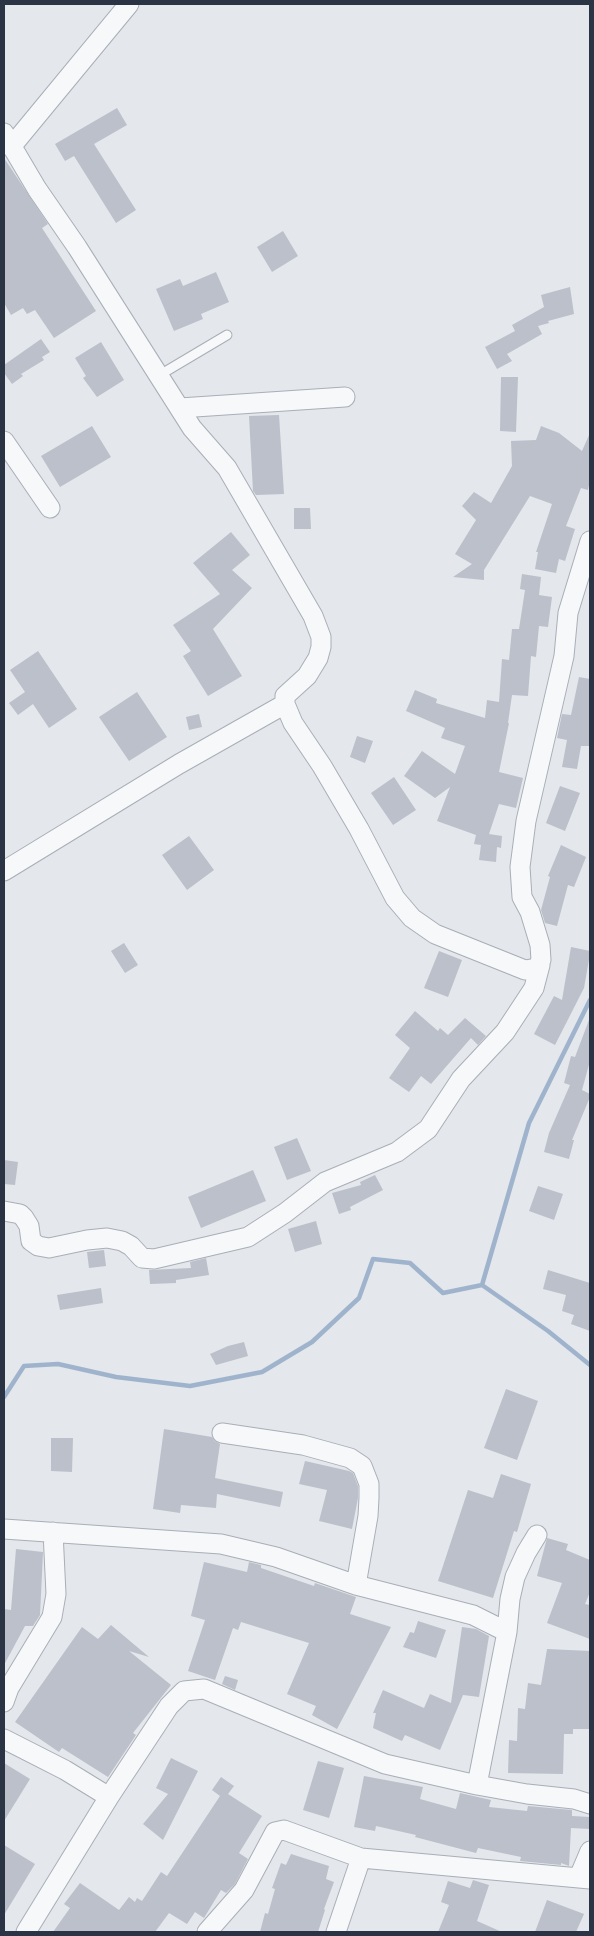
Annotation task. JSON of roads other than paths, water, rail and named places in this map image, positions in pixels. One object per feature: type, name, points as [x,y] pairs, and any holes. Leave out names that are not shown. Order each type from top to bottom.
[{"type":"street","points":[[129,4],[8,140],[37,189],[77,247],[192,428],[227,468],[308,608],[318,628],[321,647],[318,658],[307,676],[285,696],[285,704],[293,723],[322,766],[396,898],[412,918],[435,934],[525,970],[537,968],[540,965]]},
{"type":"street","points":[[180,408],[345,397]]},
{"type":"street","points":[[4,441],[50,508]]},
{"type":"street","points":[[4,1211],[13,1212],[24,1218],[29,1226],[31,1241],[38,1246],[49,1248],[107,1238],[122,1241],[131,1246],[142,1258],[154,1259],[248,1237],[285,1213],[326,1182],[397,1152],[428,1129],[460,1079],[505,1032],[534,988],[540,965],[540,945],[530,912],[522,897],[520,867],[526,822],[564,656],[568,613],[590,541]]},
{"type":"street","points":[[4,871],[179,764],[285,704]]},
{"type":"street","points":[[222,1433],[303,1445],[350,1458],[362,1466],[369,1484],[369,1498],[368,1516],[356,1585]]},
{"type":"street","points":[[4,1529],[221,1544],[276,1557],[356,1585],[474,1615],[507,1632]]},
{"type":"street","points":[[4,1702],[9,1688],[52,1617],[56,1594],[53,1532]]},
{"type":"street","points":[[477,1784],[507,1632],[510,1599],[515,1577],[526,1553],[538,1535]]},
{"type":"street","points":[[26,1932],[108,1797],[169,1706],[184,1691],[204,1689],[385,1764],[527,1794],[574,1799],[590,1804]]},
{"type":"street","points":[[4,1740],[65,1770],[108,1797]]},
{"type":"street","points":[[207,1932],[244,1890],[275,1832],[284,1830],[361,1858],[584,1878],[590,1851]]},
{"type":"street","points":[[336,1932],[361,1858]]},
{"type":"lane","points":[[158,376],[227,335]]},
{"type":"waterway","points":[[482,1285],[529,1123],[590,1000]]},
{"type":"waterway","points":[[4,1397],[24,1366],[58,1364],[116,1377],[190,1386],[262,1372],[312,1342],[359,1298],[373,1259],[410,1263],[443,1293],[482,1285],[548,1331],[590,1365]]}]
